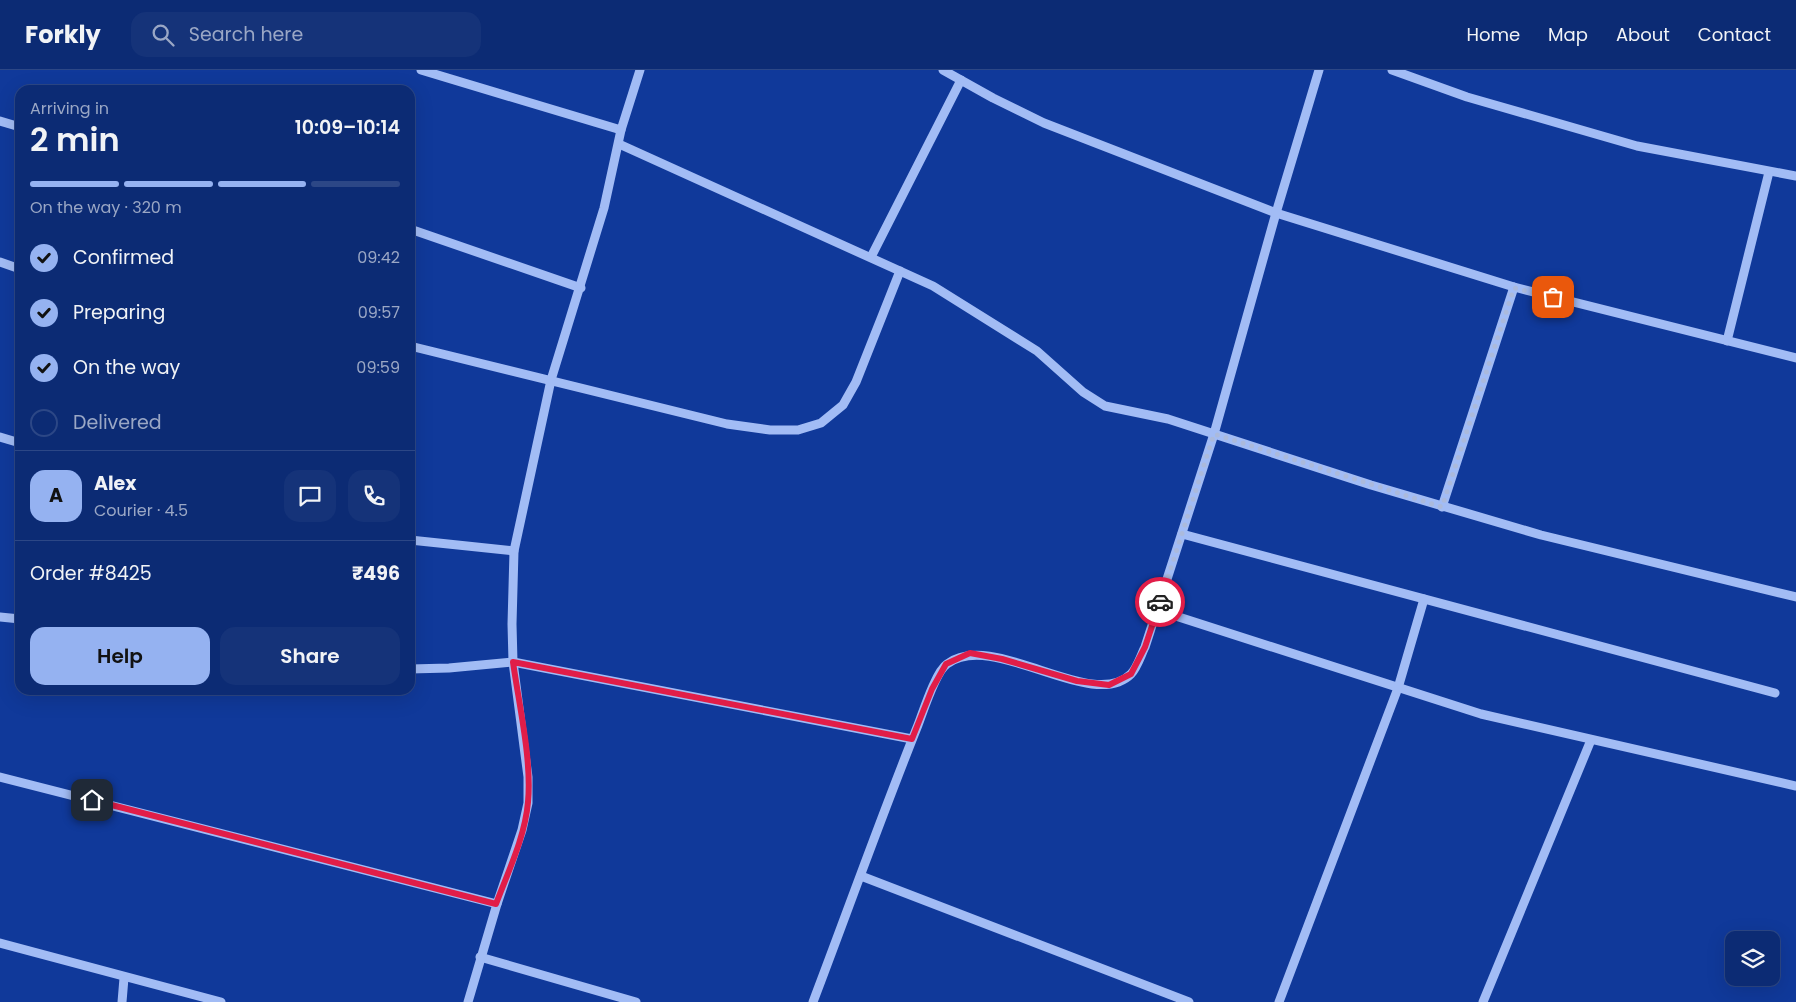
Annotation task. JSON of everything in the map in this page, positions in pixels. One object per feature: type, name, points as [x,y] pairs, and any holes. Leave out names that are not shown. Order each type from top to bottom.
[{"type":"street","points":[[421,70],[621,130]]},
{"type":"street","points":[[468,1002],[496,904],[522,830],[528,803],[528,777],[513,662],[514,550],[551,380],[604,208],[621,130],[640,70]]},
{"type":"street","points":[[943,70],[1044,123],[1276,212],[1514,288],[1796,358]]},
{"type":"street","points":[[813,1002],[912,739],[932,689],[946,664],[970,653],[1002,659],[1077,681],[1109,685],[1131,674],[1145,647],[1214,434],[1276,212],[1319,70]]},
{"type":"street","points":[[1392,70],[1476,100],[1637,146],[1796,176]]},
{"type":"street","points":[[871,257],[961,80]]},
{"type":"street","points":[[0,121],[15,126]]},
{"type":"street","points":[[619,144],[933,286],[1037,351],[1083,392],[1105,406],[1168,419],[1442,507],[1541,535],[1796,597]]},
{"type":"street","points":[[1727,341],[1769,172]]},
{"type":"street","points":[[415,230],[580,288]]},
{"type":"street","points":[[0,262],[15,267]]},
{"type":"street","points":[[415,347],[727,424],[770,430],[798,430],[821,423],[842,405],[856,382],[900,271]]},
{"type":"street","points":[[1442,507],[1514,288]]},
{"type":"street","points":[[0,437],[15,442]]},
{"type":"street","points":[[1182,534],[1775,692]]},
{"type":"street","points":[[415,540],[514,550]]},
{"type":"street","points":[[1279,1002],[1398,688],[1424,600]]},
{"type":"street","points":[[1157,610],[1481,714],[1796,786]]},
{"type":"street","points":[[0,617],[15,618]]},
{"type":"street","points":[[415,669],[449,668],[513,662],[912,739]]},
{"type":"street","points":[[1483,1002],[1591,740]]},
{"type":"street","points":[[0,777],[496,904]]},
{"type":"street","points":[[861,876],[1189,1002]]},
{"type":"street","points":[[0,943],[124,978],[221,1002]]},
{"type":"street","points":[[480,957],[636,1002]]},
{"type":"street","points":[[122,1002],[124,978]]},
{"type":"way so far","points":[[1160,602],[1214,434],[1442,507],[1514,288],[1553,297]]},
{"type":"route","points":[[92,800],[496,904],[522,830],[528,803],[528,777],[513,662],[912,739],[932,689],[946,664],[970,653],[1002,659],[1077,681],[1109,685],[1131,674],[1145,647],[1160,602]]}]
